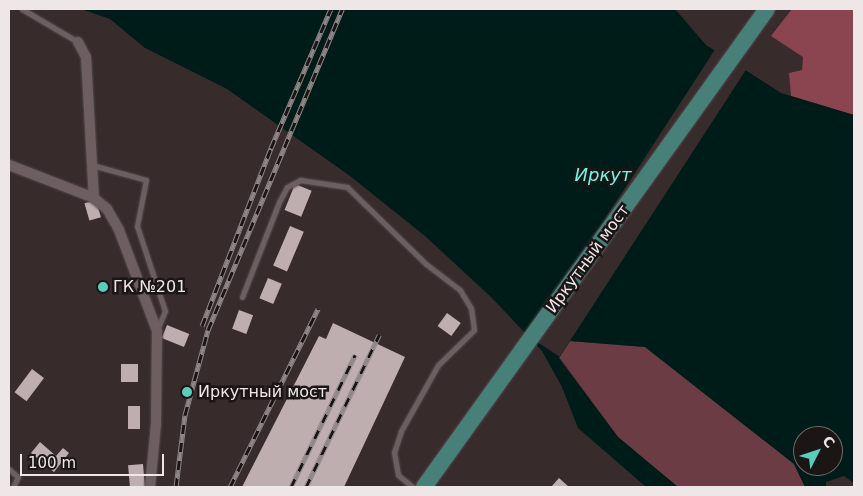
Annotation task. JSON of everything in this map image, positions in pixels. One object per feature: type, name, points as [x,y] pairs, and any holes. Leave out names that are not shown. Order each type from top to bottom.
[{"type":"main road","name":"Иркутный мост","points":[[424,487],[767,9]]},
{"type":"street","points":[[78,42],[86,57],[94,198]]},
{"type":"street","points":[[9,165],[94,198],[107,209],[119,230],[157,331],[156,424],[150,487]]},
{"type":"lane","points":[[22,9],[78,42]]},
{"type":"lane","points":[[91,164],[146,180],[137,226],[165,311],[157,331]]},
{"type":"lane","points":[[242,297],[279,202],[287,187],[300,180],[347,187],[426,264],[460,290],[471,308],[474,330],[438,365],[401,431],[394,452],[398,474],[413,487]]},
{"type":"lane","points":[[9,469],[18,477],[12,487]]},
{"type":"shaded area","points":[[792,9],[854,9],[854,115],[791,96],[789,73],[802,70],[803,57],[771,36]]},
{"type":"shaded area","points":[[570,341],[645,347],[793,463],[793,476],[800,476],[805,487],[678,487],[618,437],[559,357]]},
{"type":"water","name":"Иркут","points":[[81,9],[675,9],[706,45],[781,93],[854,115],[854,483],[844,476],[826,482],[826,487],[805,487],[800,476],[843,476],[843,426],[793,426],[793,463],[645,347],[570,341],[559,358],[618,437],[678,487],[646,487],[578,428],[562,387],[542,351],[492,298],[425,236],[350,176],[227,89],[145,48],[110,19]]},
{"type":"pier","points":[[716,48],[747,68],[560,357],[529,337]]},
{"type":"building","points":[[295,184],[312,191],[301,217],[285,210]]},
{"type":"building","points":[[96,200],[101,217],[89,221],[84,203]]},
{"type":"building","points":[[290,226],[304,232],[287,271],[273,266]]},
{"type":"building","points":[[268,278],[282,284],[273,304],[259,298]]},
{"type":"building","points":[[239,310],[253,315],[246,334],[232,329]]},
{"type":"building","points":[[447,313],[461,323],[451,336],[438,326]]},
{"type":"building","points":[[333,323],[405,357],[344,487],[242,487],[319,336],[326,339]]},
{"type":"building","points":[[167,325],[189,334],[184,347],[162,338]]},
{"type":"building","points":[[121,364],[138,364],[138,382],[121,382]]},
{"type":"building","points":[[32,369],[44,378],[27,401],[15,392]]},
{"type":"building","points":[[128,406],[140,406],[140,429],[128,429]]},
{"type":"building","points":[[40,442],[56,456],[63,448],[69,453],[54,472],[31,453]]},
{"type":"building","points":[[143,464],[145,487],[130,487],[128,465]]},
{"type":"building","points":[[559,478],[569,487],[551,487]]},
{"type":"railway","points":[[202,326],[271,148],[331,9]]},
{"type":"railway","points":[[176,487],[185,415],[208,330],[342,9]]},
{"type":"railway","points":[[230,487],[318,309]]},
{"type":"railway","points":[[306,487],[379,335]]},
{"type":"railway","points":[[291,487],[355,355]]},
{"type":"place","name":"ГК №201","points":[[103,287]]},
{"type":"place","name":"Иркутный мост","points":[[187,392]]}]
